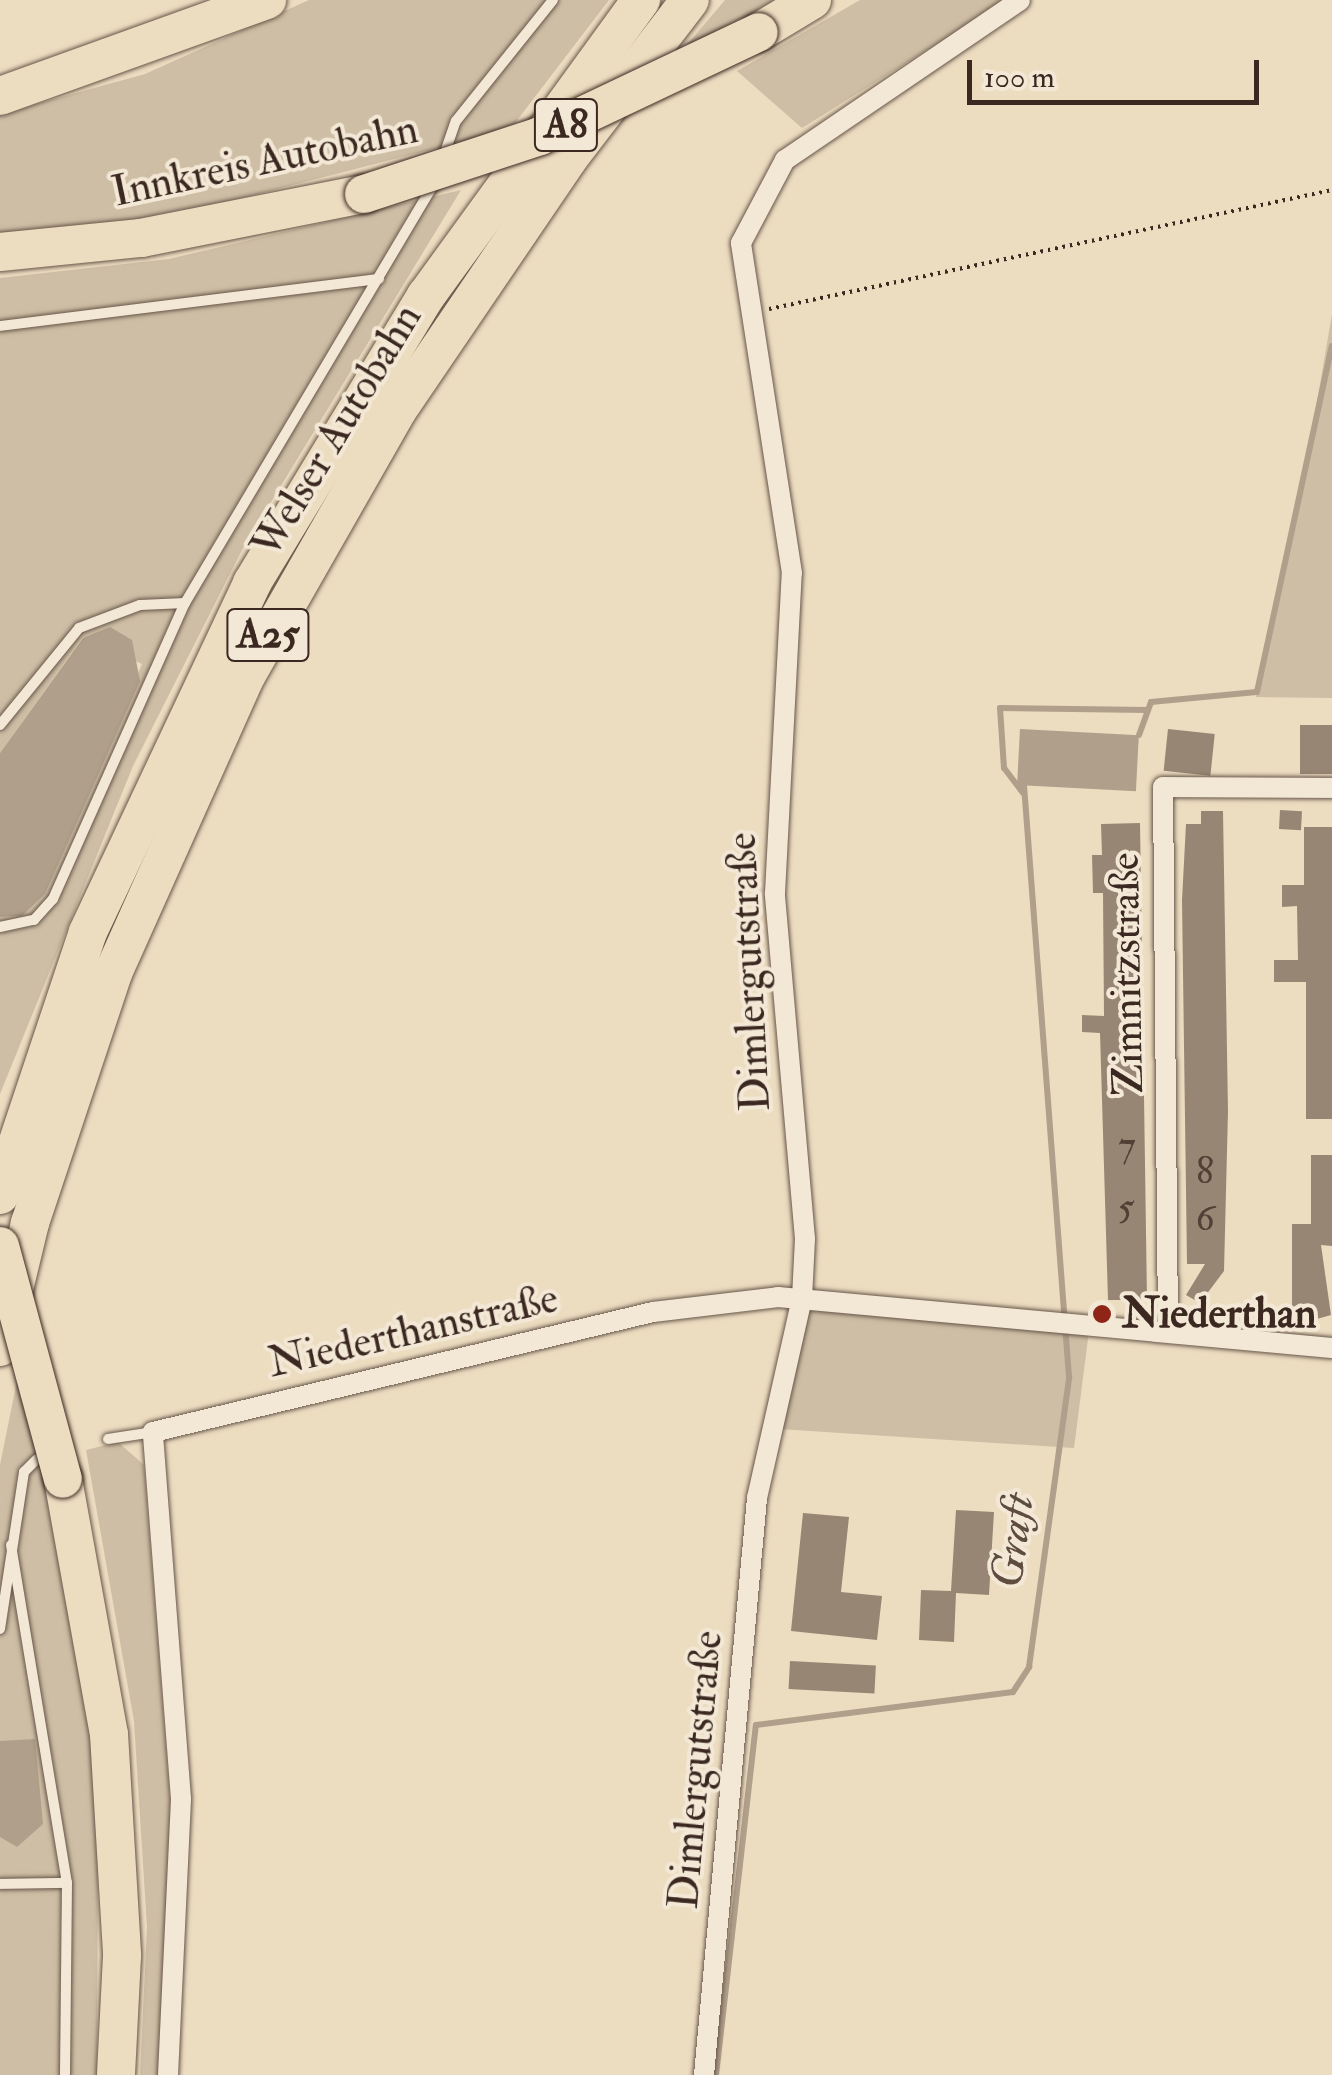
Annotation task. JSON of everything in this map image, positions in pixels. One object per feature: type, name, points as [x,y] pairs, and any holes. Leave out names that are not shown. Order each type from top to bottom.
[{"type":"highway","points":[[0,96],[267,0]]},
{"type":"highway","name":"Welser Autobahn","points":[[0,1196],[88,932],[252,583],[426,296],[640,0]]},
{"type":"highway","name":"Welser Autobahn","points":[[0,1346],[30,1222],[114,972],[246,676],[408,394],[568,159],[690,0]]},
{"type":"highway","name":"Innkreis Autobahn","points":[[0,252],[142,238],[364,194],[540,136],[759,32],[812,0]]},
{"type":"highway","points":[[0,1246],[109,1734],[122,1956],[116,2075]]},
{"type":"street","name":"Dimlergutstraße","points":[[704,2075],[757,1498],[802,1298],[775,894],[792,573],[780,447],[747,314],[741,243],[785,160],[1020,0]]},
{"type":"street","name":"Zimnitzstraße","points":[[1168,1328],[1163,787],[1332,788]]},
{"type":"street","name":"Niederthanstraße","points":[[152,1432],[653,1312],[802,1298],[1087,1325],[1168,1328],[1332,1348]]},
{"type":"street","points":[[152,1432],[181,1799],[168,2075]]},
{"type":"lane","points":[[0,927],[34,920],[53,899],[185,603],[423,212],[456,121],[553,0]]},
{"type":"lane","points":[[0,326],[379,279]]},
{"type":"lane","points":[[0,725],[79,628],[140,605],[185,603]]},
{"type":"lane","points":[[108,1440],[152,1432]]},
{"type":"lane","points":[[0,1629],[24,1472],[50,1469]]},
{"type":"lane","points":[[12,1545],[67,1883],[64,2075]]},
{"type":"lane","points":[[0,1884],[67,1883]]},
{"type":"path","points":[[747,314],[1332,190]]},
{"type":"shaded area","points":[[309,0],[609,0],[515,123],[476,138],[145,223],[0,235],[0,114],[145,74]]},
{"type":"shaded area","points":[[725,0],[777,0],[686,46]]},
{"type":"shaded area","points":[[860,0],[1007,0],[802,128],[737,71]]},
{"type":"shaded area","points":[[461,190],[243,548],[133,766],[0,1094],[0,917],[22,916],[45,894],[142,664],[83,637],[0,753],[0,278],[169,259]]},
{"type":"shaded area","points":[[1332,314],[1332,698],[1256,697],[1302,489]]},
{"type":"shaded area","points":[[110,627],[132,640],[140,681],[45,894],[22,916],[0,917],[0,753],[83,638]]},
{"type":"shaded area","points":[[1020,729],[1139,735],[1136,791],[1017,785]]},
{"type":"shaded area","points":[[811,1305],[1089,1331],[1074,1448],[779,1429]]},
{"type":"shaded area","points":[[18,1376],[77,1619],[98,1797],[97,2075],[0,2075],[0,1465]]},
{"type":"shaded area","points":[[118,1442],[144,1465],[171,1810],[160,2075],[140,2075],[147,1927],[134,1721],[86,1450]]},
{"type":"shaded area","points":[[35,1739],[43,1824],[17,1847],[0,1837],[0,1741]]},
{"type":"building","points":[[1300,725],[1332,725],[1332,774],[1300,774]]},
{"type":"building","points":[[1168,729],[1215,734],[1210,776],[1164,771]]},
{"type":"building","points":[[1280,810],[1302,811],[1301,830],[1279,829]]},
{"type":"building","points":[[1201,811],[1223,811],[1228,1111],[1224,1271],[1200,1303],[1186,1295],[1205,1264],[1187,1264],[1182,900],[1186,824],[1201,824]]},
{"type":"building","points":[[1140,823],[1147,1300],[1108,1300],[1100,1033],[1082,1032],[1082,1015],[1104,1016],[1103,893],[1093,893],[1092,855],[1102,855],[1101,824]]},
{"type":"building","points":[[1304,827],[1332,827],[1332,1119],[1306,1119],[1306,982],[1274,982],[1274,960],[1298,960],[1297,906],[1282,907],[1282,885],[1304,885]]},
{"type":"building","points":[[1311,1155],[1332,1155],[1332,1246],[1321,1245],[1331,1315],[1292,1326],[1292,1224],[1311,1224]]},
{"type":"building","points":[[956,1510],[994,1512],[989,1595],[956,1593],[954,1642],[919,1640],[921,1590],[951,1591]]},
{"type":"building","points":[[803,1513],[849,1517],[841,1592],[882,1596],[877,1640],[791,1631]]},
{"type":"building","points":[[790,1661],[876,1666],[874,1693],[789,1689]]},
{"type":"waterway","points":[[1139,735],[1151,702],[1257,692],[1332,346]]},
{"type":"waterway","points":[[1023,793],[1004,768],[1000,708],[1148,710]]},
{"type":"waterway","name":"Graft","points":[[716,2075],[756,1725],[1013,1692],[1029,1667],[1069,1377],[1024,785]]},
{"type":"place","name":"Niederthan","points":[[1102,1314]]}]
